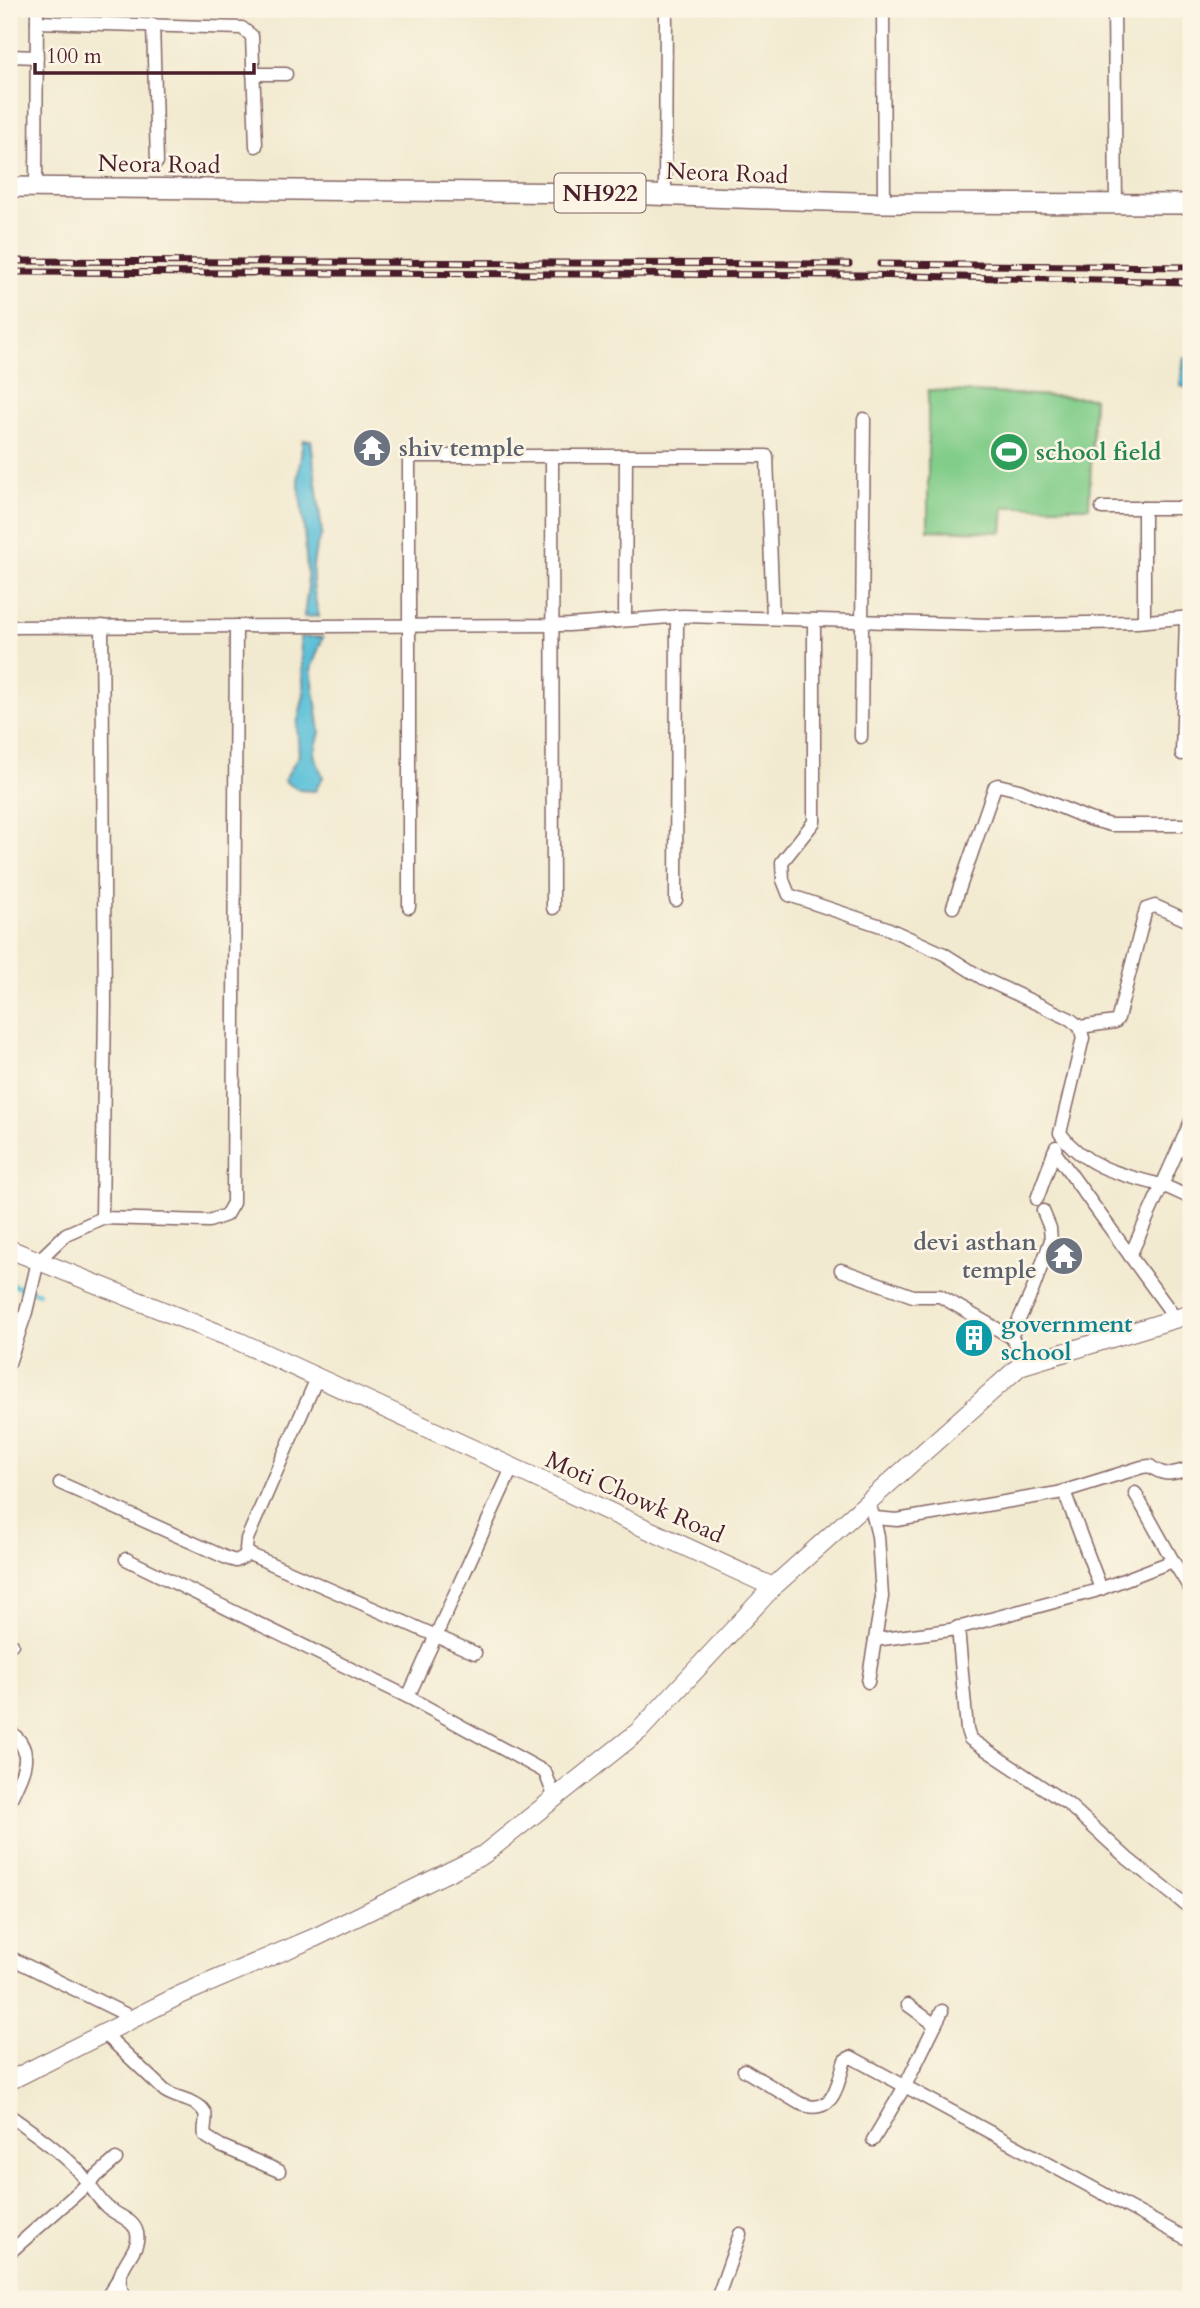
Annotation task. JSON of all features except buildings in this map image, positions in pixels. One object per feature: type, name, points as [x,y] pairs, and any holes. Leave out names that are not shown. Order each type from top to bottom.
[{"type":"main road","name":"Neora Road","points":[[9,187],[665,195],[884,203],[1191,204]]},
{"type":"street","points":[[665,195],[666,9]]},
{"type":"street","points":[[883,9],[884,203]]},
{"type":"street","points":[[1114,9],[1116,205]]},
{"type":"street","points":[[36,188],[37,15],[242,28],[251,36],[256,146]]},
{"type":"street","points":[[153,24],[157,162]]},
{"type":"street","points":[[9,57],[37,57]]},
{"type":"street","points":[[253,74],[286,74]]},
{"type":"street","points":[[861,737],[864,419]]},
{"type":"street","points":[[409,907],[409,456],[767,456],[773,618]]},
{"type":"street","points":[[552,456],[553,908]]},
{"type":"street","points":[[625,620],[626,456]]},
{"type":"street","points":[[1102,508],[1191,508]]},
{"type":"street","points":[[1144,508],[1144,621]]},
{"type":"street","points":[[676,900],[677,616]]},
{"type":"street","points":[[9,627],[552,625],[677,616],[989,625],[1144,621],[1189,617],[1182,754]]},
{"type":"street","points":[[814,620],[814,822],[782,862],[783,880],[789,895],[899,933],[944,954],[982,978],[1070,1019],[1080,1027],[1083,1038],[1040,1205],[1050,1228],[1051,1240],[1012,1337]]},
{"type":"street","points":[[102,626],[105,1006],[102,1218]]},
{"type":"street","points":[[9,1363],[26,1311],[38,1261],[66,1234],[102,1218],[209,1221],[226,1215],[233,1203],[236,626]]},
{"type":"street","points":[[953,907],[995,786],[1020,790],[1089,819],[1111,825],[1191,825]]},
{"type":"street","points":[[1080,1027],[1115,1022],[1118,1018],[1146,909],[1155,906],[1191,922]]},
{"type":"street","points":[[1130,1256],[1191,1121]]},
{"type":"street","points":[[1060,1133],[1069,1147],[1095,1165],[1163,1186],[1191,1198]]},
{"type":"street","points":[[9,2081],[180,1995],[316,1937],[483,1855],[639,1731],[773,1587],[871,1510],[1020,1366],[1184,1316],[1130,1256],[1054,1151]]},
{"type":"street","name":"Moti Chowk Road","points":[[9,1249],[238,1341],[773,1587]]},
{"type":"street","points":[[841,1270],[914,1296],[940,1296],[1012,1337],[1030,1363]]},
{"type":"street","points":[[317,1378],[247,1539],[246,1549],[249,1553],[475,1653]]},
{"type":"street","points":[[871,1510],[897,1520],[1065,1491],[1142,1467],[1150,1466],[1159,1473],[1168,1475],[1191,1468]]},
{"type":"street","points":[[408,1697],[512,1468]]},
{"type":"street","points":[[60,1483],[229,1559],[236,1561],[249,1553]]},
{"type":"street","points":[[1065,1491],[1101,1589]]},
{"type":"street","points":[[1135,1493],[1191,1590]]},
{"type":"street","points":[[868,1682],[882,1597],[871,1510]]},
{"type":"street","points":[[126,1559],[408,1697],[545,1772],[555,1798]]},
{"type":"street","points":[[875,1640],[958,1627],[1101,1589],[1173,1561]]},
{"type":"street","points":[[958,1627],[970,1739],[1069,1805],[1128,1859],[1191,1909]]},
{"type":"street","points":[[9,1731],[19,1738],[25,1748],[25,1762],[9,1803]]},
{"type":"street","points":[[9,1957],[133,2018]]},
{"type":"street","points":[[908,2005],[934,2024]]},
{"type":"street","points":[[873,2140],[905,2086],[942,2011]]},
{"type":"street","points":[[104,2033],[165,2091],[202,2109],[205,2115],[205,2136],[279,2171]]},
{"type":"street","points":[[744,2070],[799,2103],[814,2108],[827,2104],[838,2083],[845,2060],[851,2057],[1191,2241]]},
{"type":"street","points":[[9,2115],[60,2153],[89,2181],[107,2206],[136,2228],[136,2244],[106,2299]]},
{"type":"street","points":[[12,2244],[116,2159]]},
{"type":"street","points":[[716,2299],[740,2234]]},
{"type":"street","points":[[120,2275],[119,2284],[128,2299]]},
{"type":"green space","name":"school field","points":[[928,390],[1094,398],[1089,507],[1004,507],[1002,532],[928,530]]},
{"type":"water","points":[[1184,358],[1191,360],[1191,388],[1180,386]]},
{"type":"water","points":[[303,440],[311,440],[322,534],[313,564],[319,616],[304,617],[308,587],[298,477]]},
{"type":"water","points":[[300,637],[323,637],[311,669],[320,732],[314,754],[323,777],[315,791],[299,790],[284,781],[299,755],[297,725],[304,694]]},
{"type":"waterway","points":[[9,1284],[39,1293]]},
{"type":"railway","points":[[9,261],[849,264]]},
{"type":"railway","points":[[880,264],[1191,267]]},
{"type":"railway","points":[[9,272],[864,275],[1191,282]]},
{"type":"place","name":"shiv temple","points":[[372,448]]},
{"type":"place","name":"school field","points":[[1009,452]]},
{"type":"place","name":"devi asthan temple","points":[[1064,1256]]},
{"type":"place","name":"government school","points":[[974,1338]]}]
